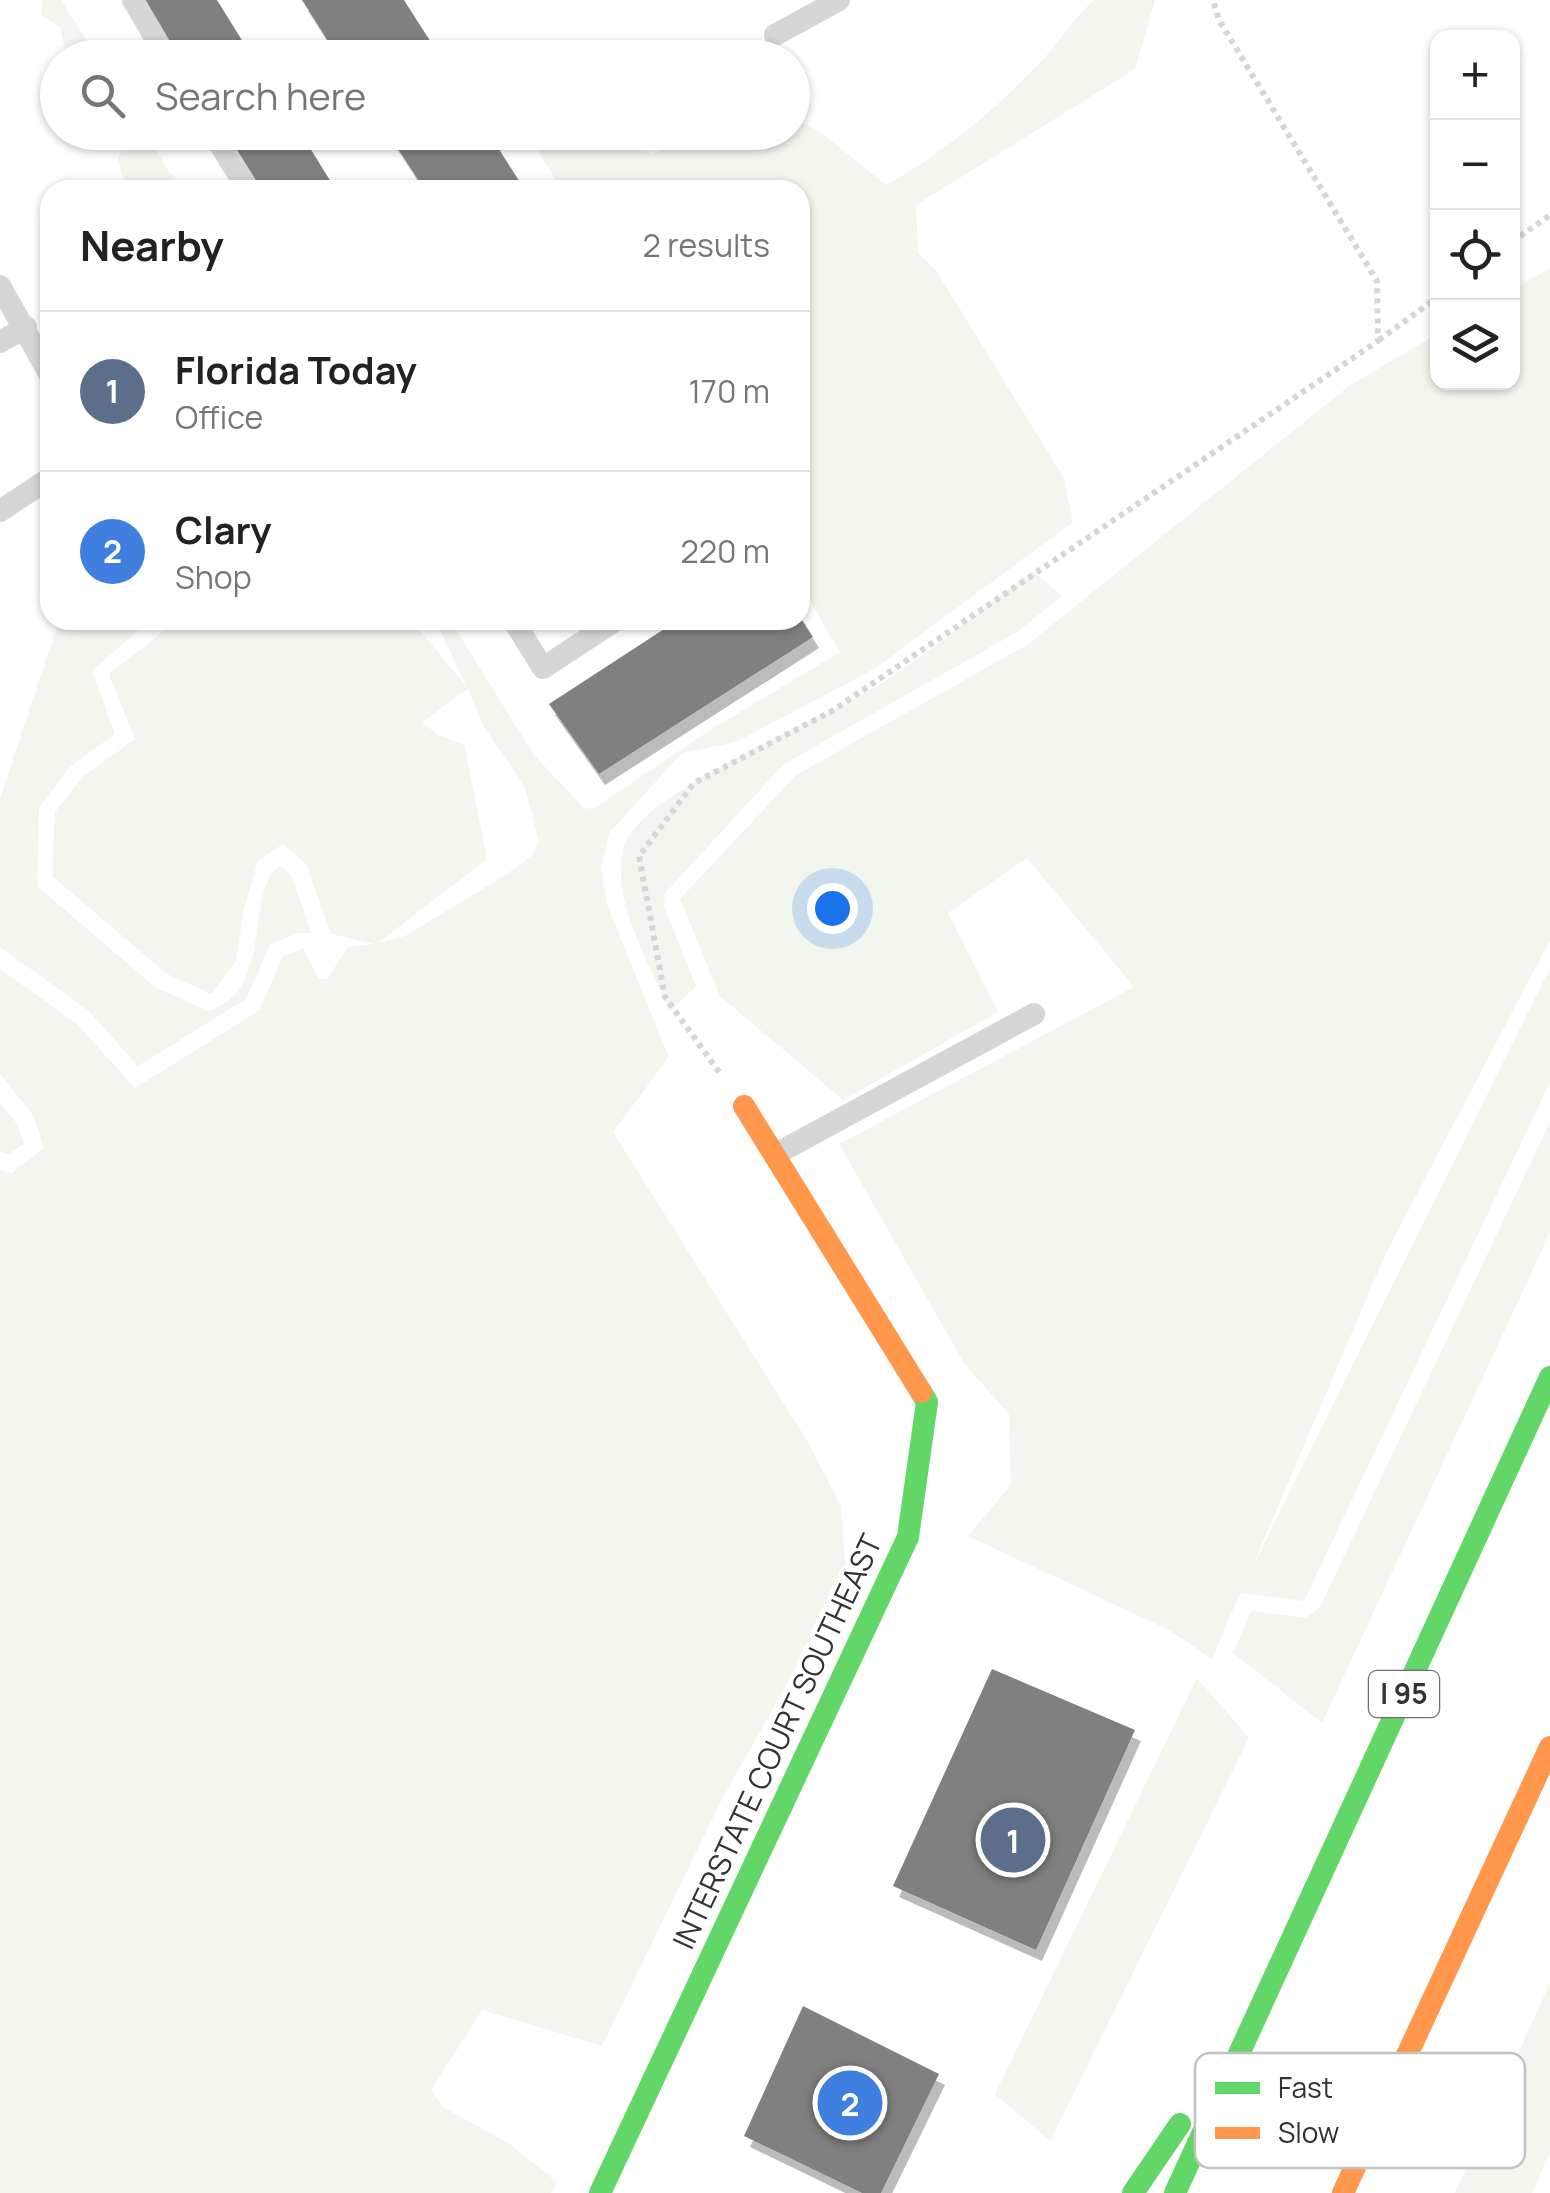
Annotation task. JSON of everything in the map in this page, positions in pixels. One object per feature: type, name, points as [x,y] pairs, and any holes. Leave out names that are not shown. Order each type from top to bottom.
[{"type":"main road","name":"INTERSTATE COURT SOUTHEAST","points":[[600,2193],[908,1537],[927,1402],[744,1106]]},
{"type":"main road","name":"I 95","points":[[1240,2053],[1550,1377]]},
{"type":"main road","points":[[1408,2053],[1550,1747]]},
{"type":"main road","points":[[1230,2053],[1259,2011]]},
{"type":"main road","points":[[1413,2053],[1420,2028]]},
{"type":"main road","points":[[1133,2193],[1195,2103]]},
{"type":"main road","name":"I 95","points":[[1175,2193],[1195,2150]]},
{"type":"main road","points":[[1343,2193],[1355,2168]]},
{"type":"main road","points":[[1377,2175],[1379,2168]]},
{"type":"lane","points":[[133,0],[157,40]]},
{"type":"lane","points":[[775,36],[839,0]]},
{"type":"lane","points":[[223,150],[242,180]]},
{"type":"lane","points":[[0,286],[40,355]]},
{"type":"lane","points":[[0,342],[26,327]]},
{"type":"lane","points":[[0,510],[40,484]]},
{"type":"lane","points":[[520,630],[543,668],[601,630]]},
{"type":"lane","points":[[774,1154],[1034,1014]]},
{"type":"path","points":[[1212,0],[1219,20],[1377,281],[1378,341]]},
{"type":"path","points":[[1520,236],[1550,215]]},
{"type":"path","points":[[744,1106],[665,997],[638,856],[694,783],[832,712],[1434,300]]},
{"type":"shaded area","points":[[43,0],[61,0],[86,40],[63,40],[60,27],[41,15]]},
{"type":"shaded area","points":[[1094,0],[1155,0],[1135,69],[916,205],[918,253],[937,272],[1064,478],[1073,522],[874,669],[736,742],[682,753],[609,833],[601,869],[607,905],[669,1057],[613,1132],[808,1442],[841,1506],[846,1578],[720,1803],[602,2046],[482,2010],[431,2090],[443,2107],[511,2145],[557,2182],[551,2193],[0,2193],[0,1170],[12,1173],[44,1148],[33,1115],[0,1074],[0,969],[76,1023],[135,1088],[260,1010],[282,957],[303,948],[319,979],[327,979],[348,947],[374,944],[331,934],[306,864],[283,844],[258,861],[244,908],[236,961],[211,994],[167,974],[52,876],[55,812],[83,777],[135,739],[109,674],[163,630],[419,630],[467,687],[440,630],[456,630],[534,755],[584,808],[593,809],[707,732],[840,652],[810,601],[810,180],[556,180],[537,150],[645,150],[653,154],[661,150],[810,150],[810,127],[886,185],[928,159],[985,115],[1038,65]],"holes":[[[468,689],[482,724],[524,785],[539,841],[534,854],[405,936],[378,943],[487,859],[464,745],[438,735],[422,722]]]},
{"type":"shaded area","points":[[121,150],[156,150],[175,180],[124,180],[118,159]]},
{"type":"shaded area","points":[[1550,268],[1550,940],[1385,1255],[1251,1570],[1550,968],[1550,1082],[1304,1601],[1240,1593],[1212,1659],[1169,1630],[968,1536],[1011,1485],[1009,1414],[965,1365],[839,1144],[1134,987],[1027,858],[948,913],[998,1012],[843,1100],[720,996],[680,899],[796,775],[1027,645],[1349,386],[1430,338],[1430,390],[1520,390],[1520,286]]},
{"type":"shaded area","points":[[1033,571],[1062,596],[1017,632],[784,764],[665,893],[664,907],[696,986],[670,1012],[634,930],[622,887],[624,846],[638,825],[700,779],[885,681]]},
{"type":"shaded area","points":[[56,630],[139,630],[92,671],[115,734],[70,767],[39,808],[37,886],[155,987],[208,1011],[229,1000],[243,983],[251,963],[263,897],[269,878],[280,865],[291,875],[312,933],[298,933],[270,945],[246,999],[138,1066],[89,1011],[0,947],[0,799]]},
{"type":"shaded area","points":[[0,1103],[17,1124],[24,1144],[9,1154],[0,1152]]},
{"type":"shaded area","points":[[1550,1122],[1550,1233],[1322,1723],[1233,1653],[1251,1611],[1306,1618],[1320,1607]]},
{"type":"shaded area","points":[[1197,1678],[1249,1738],[1050,2141],[995,2094]]},
{"type":"shaded area","points":[[1550,1983],[1550,2152],[1532,2193],[1455,2193],[1466,2168],[1525,2168],[1525,2053],[1518,2053]]},
{"type":"building","points":[[142,0],[217,0],[242,40],[167,40]]},
{"type":"building","points":[[302,0],[404,0],[430,40],[328,40]]},
{"type":"building","points":[[237,150],[311,150],[330,180],[256,180]]},
{"type":"building","points":[[399,150],[499,150],[519,180],[418,180]]},
{"type":"building","points":[[663,630],[808,630],[813,637],[599,774],[549,704]]},
{"type":"building","points":[[992,1669],[1135,1730],[1036,1950],[893,1886]]},
{"type":"building","points":[[803,2006],[939,2074],[881,2193],[862,2193],[744,2136]]},
{"type":"traffic: fast","points":[[1239,2053],[1550,1377]]},
{"type":"traffic: fast","points":[[600,2193],[908,1537],[927,1402],[921,1392]]},
{"type":"traffic: fast","points":[[1133,2193],[1180,2124]]},
{"type":"traffic: fast","points":[[1175,2193],[1195,2149]]},
{"type":"traffic: slow","points":[[744,1106],[921,1392]]},
{"type":"traffic: slow","points":[[1408,2053],[1550,1747]]},
{"type":"traffic: slow","points":[[1343,2193],[1355,2168]]},
{"type":"place","name":"Florida Today","points":[[1013,1840]]},
{"type":"place","name":"Clary","points":[[850,2103]]}]
